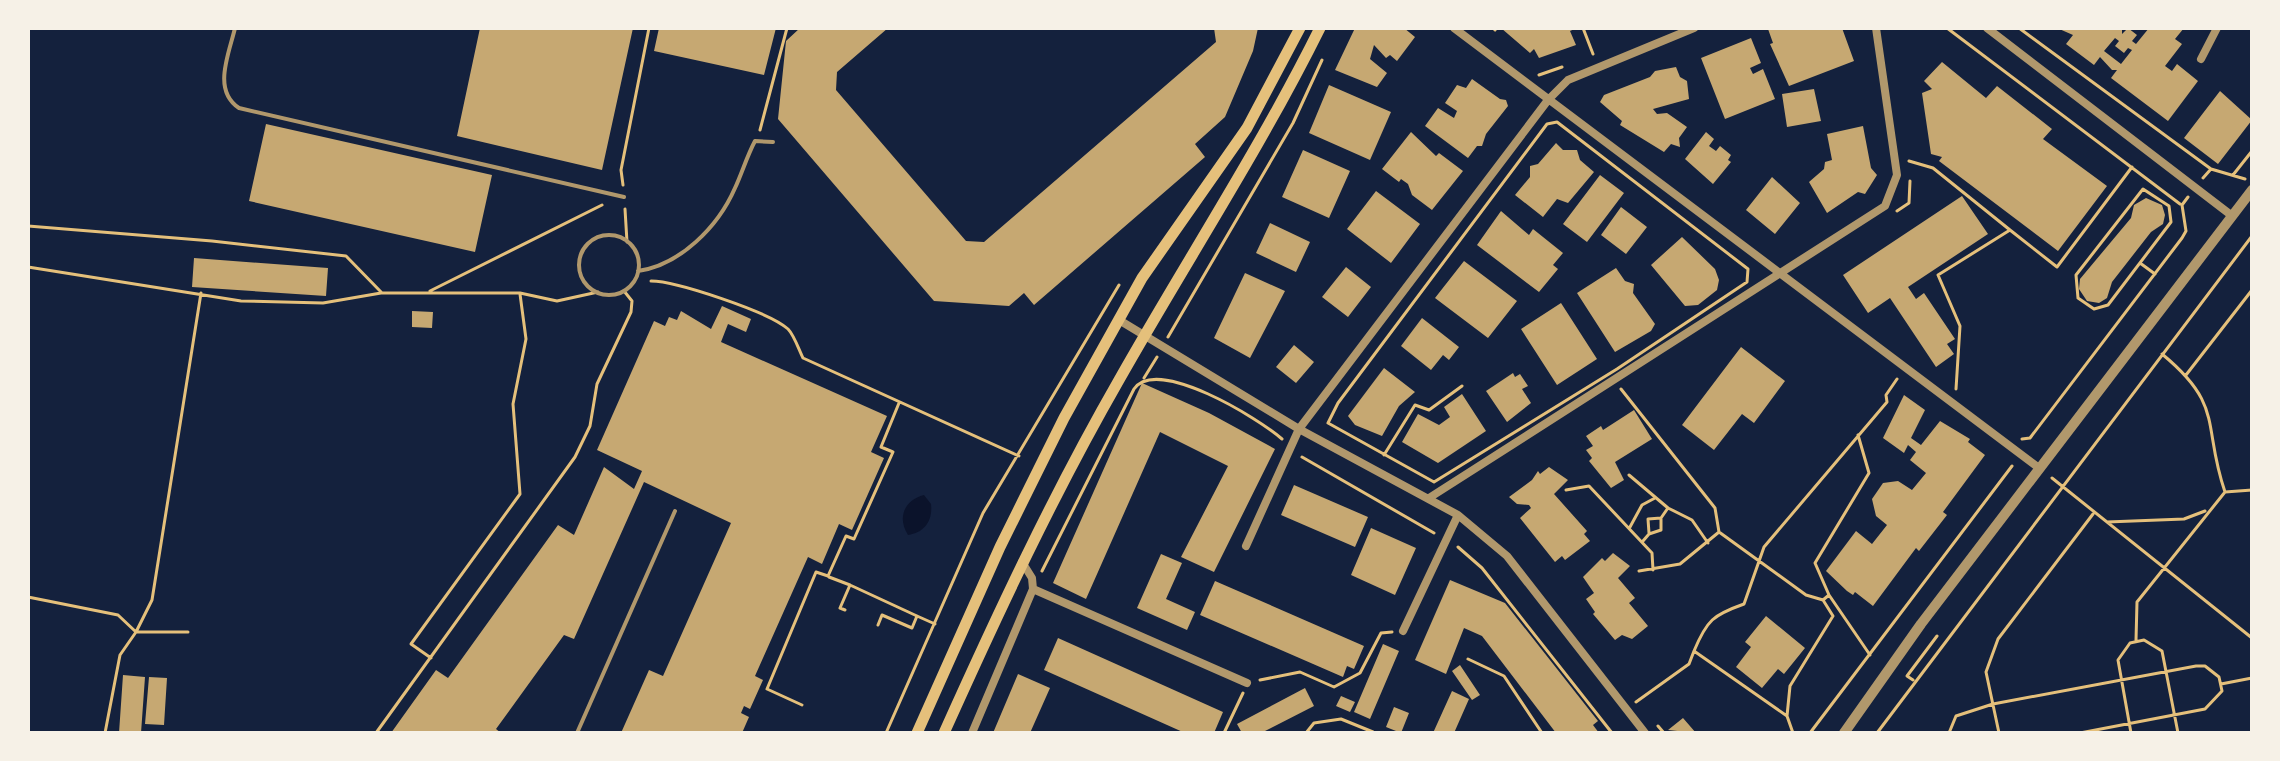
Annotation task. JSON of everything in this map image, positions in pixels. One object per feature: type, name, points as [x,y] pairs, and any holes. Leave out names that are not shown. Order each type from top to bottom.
[{"type":"main road","points":[[917,733],[1017,510],[1119,320],[1163,247],[1247,128],[1300,28]]},
{"type":"main road","points":[[944,733],[1021,560],[1145,336],[1266,129],[1320,28]]},
{"type":"street","points":[[1454,28],[2039,468]]},
{"type":"street","points":[[1246,546],[1299,429],[1548,100],[1568,80],[1694,28]]},
{"type":"street","points":[[1429,498],[1885,206],[1897,175],[1876,28]]},
{"type":"street","points":[[1987,28],[2231,215]]},
{"type":"street","points":[[2201,59],[2217,28]]},
{"type":"street","points":[[1844,733],[2039,468],[2252,189]]},
{"type":"street","points":[[1119,320],[1299,429],[1458,515],[1507,556],[1645,733]]},
{"type":"street","points":[[1403,631],[1458,515]]},
{"type":"street","points":[[972,733],[1033,589],[1032,578],[1021,560]]},
{"type":"street","points":[[1033,589],[1247,683]]},
{"type":"lane","points":[[235,28],[223,82],[227,97],[239,108],[624,197]]},
{"type":"lane","points":[[638,271],[661,268],[710,227],[734,192],[755,141],[773,142]]},
{"type":"lane","points":[[603,235],[627,242],[636,252],[638,271],[634,281],[624,291],[598,292],[583,280],[579,261],[586,244],[603,235]]},
{"type":"lane","points":[[577,733],[675,511]]},
{"type":"path","points":[[627,242],[621,170],[649,28]]},
{"type":"path","points":[[755,141],[765,118],[787,28]]},
{"type":"path","points":[[1583,28],[1594,56]]},
{"type":"path","points":[[1947,28],[2182,205],[2186,231],[2030,438],[2018,440],[2012,448]]},
{"type":"path","points":[[2019,28],[2211,169],[2233,175],[2252,189]]},
{"type":"path","points":[[1033,589],[1134,389],[1163,347],[1293,123],[1324,55]]},
{"type":"path","points":[[1534,76],[1564,66]]},
{"type":"path","points":[[1557,122],[1748,269],[1747,282],[1737,292],[1434,482],[1384,455],[1328,423],[1338,403],[1547,124],[1557,122]]},
{"type":"path","points":[[2233,175],[2252,151]]},
{"type":"path","points":[[2247,157],[2252,161]]},
{"type":"path","points":[[1910,167],[1909,161],[1933,168],[2057,267],[2132,167]]},
{"type":"path","points":[[2182,205],[2211,169]]},
{"type":"path","points":[[1897,211],[1909,203],[1910,179]]},
{"type":"path","points":[[2143,189],[2169,206],[2171,222],[2140,263],[2108,305],[2094,309],[2078,298],[2076,275],[2143,189]]},
{"type":"path","points":[[426,293],[608,201],[624,197]]},
{"type":"path","points":[[28,226],[346,256],[382,293]]},
{"type":"path","points":[[1943,383],[1956,393],[1960,326],[1938,275],[2010,230]]},
{"type":"path","points":[[1877,733],[1913,680],[1946,644],[2252,236]]},
{"type":"path","points":[[2140,263],[2155,274]]},
{"type":"path","points":[[28,267],[241,301],[323,303],[382,293],[520,293],[557,301],[598,292]]},
{"type":"path","points":[[634,281],[664,281],[727,300],[788,329],[803,358],[1019,456]]},
{"type":"path","points":[[2186,375],[2252,290]]},
{"type":"path","points":[[376,733],[575,457],[590,426],[597,384],[631,312],[632,301],[624,291]]},
{"type":"path","points":[[105,733],[120,655],[152,600],[201,293]]},
{"type":"path","points":[[431,658],[411,644],[520,494],[513,404],[526,339],[520,293]]},
{"type":"path","points":[[2161,354],[2198,387],[2207,406],[2225,492]]},
{"type":"path","points":[[1143,380],[1157,377],[1182,382],[1273,431],[1311,465],[1446,540],[1482,568],[1612,733]]},
{"type":"path","points":[[1626,709],[1689,664],[1704,626],[1718,614],[1744,604],[1764,547],[1887,402],[1886,395],[1897,379]]},
{"type":"path","points":[[1618,385],[1715,508],[1719,532],[1806,595],[1823,600],[1833,616],[1790,686],[1787,716],[1793,733]]},
{"type":"path","points":[[1384,455],[1415,405],[1429,410],[1462,386]]},
{"type":"path","points":[[828,576],[846,536],[854,539],[893,452],[881,447],[900,402]]},
{"type":"path","points":[[1858,435],[1869,473],[1815,563],[1829,595],[1870,655]]},
{"type":"path","points":[[2039,468],[2252,638]]},
{"type":"path","points":[[1810,733],[2013,469]]},
{"type":"path","points":[[1629,475],[1668,508],[1692,520],[1708,543]]},
{"type":"path","points":[[1566,490],[1589,486],[1643,541],[1652,553],[1653,570]]},
{"type":"path","points":[[2136,640],[2137,602],[2225,492],[2252,490]]},
{"type":"path","points":[[1630,527],[1642,505],[1655,498]]},
{"type":"path","points":[[1643,541],[1649,534],[1661,530],[1661,518],[1668,508]]},
{"type":"path","points":[[2104,522],[2184,519],[2209,510]]},
{"type":"path","points":[[1999,733],[1986,672],[1998,639],[2093,514]]},
{"type":"path","points":[[1649,534],[1648,519],[1661,518]]},
{"type":"path","points":[[1639,571],[1680,564],[1719,532]]},
{"type":"path","points":[[802,705],[767,689],[816,572],[935,624]]},
{"type":"path","points":[[845,610],[840,608],[850,585]]},
{"type":"path","points":[[1823,600],[1829,595]]},
{"type":"path","points":[[28,597],[118,615],[136,632],[188,632]]},
{"type":"path","points":[[878,625],[882,615],[912,628],[917,616]]},
{"type":"path","points":[[1224,733],[1247,683],[1300,672],[1334,687],[1360,673],[1381,633],[1403,631]]},
{"type":"path","points":[[1913,680],[1907,676],[1937,636]]},
{"type":"path","points":[[2131,733],[2118,660],[2124,649],[2136,640],[2150,641],[2162,651],[2178,733]]},
{"type":"path","points":[[1694,651],[1787,716]]},
{"type":"path","points":[[1468,659],[1483,663],[1504,676],[1542,733]]},
{"type":"path","points":[[1949,733],[1956,716],[1993,704],[2205,666],[2219,677],[2218,698],[2205,709],[2080,733]]},
{"type":"path","points":[[2221,684],[2252,678]]},
{"type":"path","points":[[1306,733],[1314,723],[1341,719],[1373,732]]},
{"type":"water","points":[[924,495],[931,504],[929,521],[919,532],[908,535],[903,522],[904,510],[917,497]]},
{"type":"building","points":[[480,28],[633,28],[602,170],[457,136]]},
{"type":"building","points":[[659,28],[776,28],[764,75],[654,51]]},
{"type":"building","points":[[800,28],[888,28],[837,72],[836,90],[966,241],[984,242],[1216,42],[1214,28],[1258,28],[1253,51],[1225,117],[1195,144],[1205,157],[1034,305],[1024,293],[1009,306],[934,301],[778,119],[786,41]]},
{"type":"building","points":[[1355,28],[1404,28],[1415,37],[1397,61],[1390,55],[1386,58],[1374,45],[1370,59],[1387,73],[1377,87],[1335,70]]},
{"type":"building","points":[[1501,28],[1577,28],[1570,31],[1576,45],[1539,58],[1534,49],[1530,53]]},
{"type":"building","points":[[1842,28],[1854,61],[1789,86],[1770,44],[1773,43],[1768,29]]},
{"type":"building","points":[[2057,28],[2122,28],[2122,34],[2128,28],[2137,35],[2132,41],[2136,44],[2149,28],[2184,28],[2175,39],[2182,44],[2165,66],[2172,71],[2177,64],[2198,81],[2168,121],[2111,78],[2117,70],[2112,70],[2100,57],[2094,65],[2066,44],[2073,35]],"holes":[[[2115,38],[2119,41],[2115,46],[2124,53],[2128,48],[2132,50],[2121,64],[2104,51]]]},
{"type":"building","points":[[1751,38],[1761,63],[1750,68],[1753,74],[1763,69],[1775,99],[1725,119],[1701,58]]},
{"type":"building","points":[[1942,62],[1986,98],[1997,86],[2052,129],[2043,139],[2107,186],[2058,251],[1939,161],[1942,157],[1931,154],[1922,93],[1932,89],[1924,81]]},
{"type":"building","points":[[1676,67],[1680,77],[1687,81],[1689,99],[1653,109],[1657,114],[1667,113],[1687,127],[1679,138],[1680,147],[1671,144],[1664,152],[1620,125],[1622,121],[1600,102],[1604,95],[1650,77],[1655,71]]},
{"type":"building","points":[[1472,79],[1506,100],[1508,106],[1486,134],[1482,146],[1477,146],[1468,158],[1425,126],[1438,108],[1454,118],[1457,111],[1445,103],[1457,85],[1466,88]]},
{"type":"building","points":[[1329,85],[1391,112],[1370,160],[1309,133]]},
{"type":"building","points":[[1814,89],[1821,121],[1787,127],[1782,94]]},
{"type":"building","points":[[2220,91],[2252,120],[2218,164],[2184,138]]},
{"type":"building","points":[[266,124],[492,175],[475,252],[249,201]]},
{"type":"building","points":[[1863,126],[1871,168],[1877,175],[1865,194],[1858,192],[1827,213],[1809,182],[1824,169],[1825,162],[1832,160],[1827,134]]},
{"type":"building","points":[[1411,132],[1436,156],[1439,153],[1463,171],[1432,210],[1412,195],[1408,184],[1401,179],[1399,182],[1382,169]]},
{"type":"building","points":[[1706,132],[1714,139],[1709,146],[1716,151],[1720,146],[1731,155],[1728,160],[1731,162],[1713,184],[1685,159]]},
{"type":"building","points":[[1556,143],[1563,150],[1577,150],[1580,160],[1594,172],[1568,203],[1557,199],[1543,217],[1515,195],[1530,177],[1530,166],[1538,164]]},
{"type":"building","points":[[1303,150],[1350,171],[1329,218],[1282,197]]},
{"type":"building","points":[[1600,175],[1624,193],[1587,242],[1563,224]]},
{"type":"building","points":[[1772,177],[1800,203],[1775,234],[1746,210]]},
{"type":"building","points":[[1376,191],[1420,224],[1391,263],[1347,229]]},
{"type":"building","points":[[1962,196],[1988,234],[1908,287],[1916,299],[1924,293],[1955,339],[1947,344],[1954,354],[1936,367],[1890,298],[1868,313],[1843,275]]},
{"type":"building","points":[[2146,198],[2162,205],[2165,215],[2163,224],[2151,232],[2112,282],[2107,298],[2099,303],[2087,301],[2079,289],[2080,279],[2131,218],[2134,205]]},
{"type":"building","points":[[1621,207],[1647,227],[1626,254],[1601,235]]},
{"type":"building","points":[[1501,211],[1529,235],[1533,229],[1563,253],[1553,265],[1558,269],[1539,292],[1477,245]]},
{"type":"building","points":[[1270,223],[1310,242],[1296,272],[1256,253]]},
{"type":"building","points":[[1682,237],[1715,269],[1719,280],[1717,290],[1698,305],[1685,306],[1651,265]]},
{"type":"building","points":[[194,258],[328,268],[326,296],[192,287]]},
{"type":"building","points":[[1464,261],[1517,301],[1488,338],[1435,298]]},
{"type":"building","points":[[1346,267],[1371,287],[1348,317],[1322,297]]},
{"type":"building","points":[[1616,268],[1625,281],[1634,284],[1633,293],[1655,324],[1651,331],[1615,352],[1577,293]]},
{"type":"building","points":[[1245,273],[1285,291],[1250,358],[1214,338]]},
{"type":"building","points":[[1561,303],[1597,359],[1557,385],[1521,329]]},
{"type":"building","points":[[722,306],[751,319],[746,332],[728,324],[721,342],[887,416],[871,452],[884,458],[852,530],[839,524],[822,564],[808,557],[755,676],[763,680],[750,709],[744,706],[741,713],[749,717],[742,733],[621,733],[649,670],[663,676],[731,523],[644,482],[574,639],[564,635],[496,729],[501,733],[391,733],[436,670],[448,678],[558,525],[574,535],[604,467],[634,489],[642,471],[597,450],[654,321],[665,326],[669,317],[677,320],[681,311],[711,329]]},
{"type":"building","points":[[412,311],[433,312],[432,328],[412,327]]},
{"type":"building","points":[[1422,318],[1459,347],[1449,360],[1443,355],[1431,370],[1401,346]]},
{"type":"building","points":[[1294,345],[1314,362],[1296,383],[1276,367]]},
{"type":"building","points":[[1741,347],[1785,381],[1754,423],[1742,414],[1714,450],[1682,425]]},
{"type":"building","points":[[1384,368],[1415,392],[1399,406],[1382,436],[1355,425],[1348,416]]},
{"type":"building","points":[[1513,373],[1515,377],[1520,374],[1528,386],[1522,389],[1531,403],[1507,422],[1486,391]]},
{"type":"building","points":[[1142,383],[1209,413],[1275,449],[1214,572],[1181,557],[1228,466],[1160,432],[1086,599],[1053,583]]},
{"type":"building","points":[[1462,394],[1486,431],[1438,463],[1402,442],[1418,414],[1439,425],[1450,417],[1444,407]]},
{"type":"building","points":[[1904,395],[1925,410],[1911,438],[1921,445],[1940,421],[1970,439],[1968,442],[1985,455],[1943,512],[1947,515],[1919,551],[1916,548],[1873,606],[1855,592],[1853,595],[1847,591],[1826,571],[1856,531],[1872,544],[1887,525],[1876,516],[1872,499],[1883,483],[1898,481],[1912,490],[1926,473],[1910,460],[1916,452],[1908,445],[1904,453],[1883,438]]},
{"type":"building","points":[[1634,410],[1652,439],[1615,462],[1624,480],[1611,488],[1589,461],[1592,458],[1586,450],[1593,446],[1586,436],[1601,426],[1603,430]]},
{"type":"building","points":[[1549,467],[1568,480],[1554,494],[1587,531],[1584,534],[1590,541],[1565,560],[1562,556],[1555,562],[1520,518],[1531,508],[1529,505],[1517,504],[1509,497],[1532,480],[1538,471],[1540,474]]},
{"type":"building","points":[[1294,485],[1368,517],[1355,547],[1281,515]]},
{"type":"building","points":[[1371,528],[1416,548],[1395,595],[1351,575]]},
{"type":"building","points":[[1613,553],[1630,566],[1618,578],[1635,598],[1629,603],[1648,626],[1632,639],[1622,635],[1615,640],[1593,614],[1595,612],[1586,599],[1594,593],[1583,577],[1602,558],[1605,561]]},
{"type":"building","points":[[1161,554],[1182,563],[1166,599],[1195,612],[1187,630],[1137,608]]},
{"type":"building","points":[[1450,580],[1505,603],[1598,721],[1593,725],[1599,733],[1556,733],[1482,636],[1464,628],[1446,674],[1415,660]]},
{"type":"building","points":[[1215,581],[1364,646],[1354,669],[1347,666],[1343,677],[1200,615]]},
{"type":"building","points":[[1766,616],[1805,648],[1784,674],[1778,669],[1762,688],[1736,667],[1751,647],[1745,642]]},
{"type":"building","points":[[1058,638],[1223,712],[1214,733],[1185,733],[1044,670]]},
{"type":"building","points":[[1383,644],[1399,651],[1370,719],[1354,712]]},
{"type":"building","points":[[1460,665],[1480,695],[1472,700],[1452,671]]},
{"type":"building","points":[[1018,674],[1050,688],[1030,733],[993,733]]},
{"type":"building","points":[[123,675],[145,677],[141,733],[119,733]]},
{"type":"building","points":[[149,677],[167,678],[164,725],[145,724]]},
{"type":"building","points":[[1305,688],[1314,706],[1261,733],[1242,733],[1237,724]]},
{"type":"building","points":[[1452,691],[1469,699],[1454,733],[1433,733]]},
{"type":"building","points":[[1341,696],[1355,702],[1350,712],[1336,706]]},
{"type":"building","points":[[1394,707],[1409,713],[1401,733],[1386,727]]},
{"type":"building","points":[[1683,718],[1696,733],[1668,730]]}]
